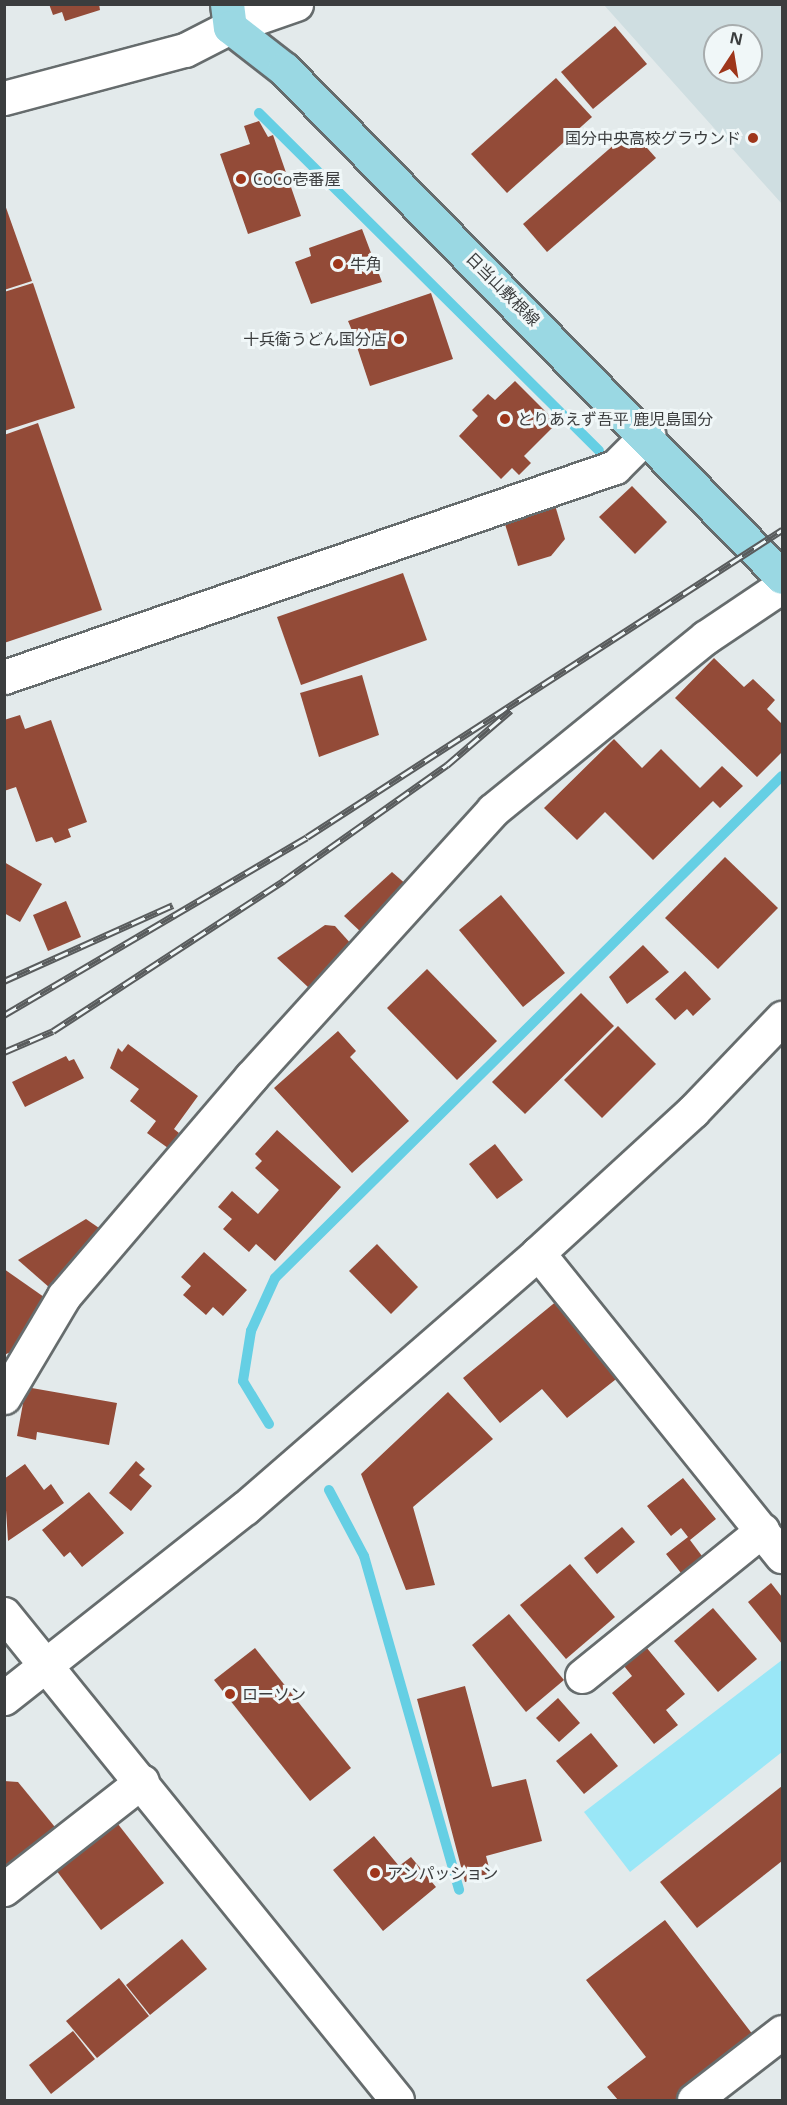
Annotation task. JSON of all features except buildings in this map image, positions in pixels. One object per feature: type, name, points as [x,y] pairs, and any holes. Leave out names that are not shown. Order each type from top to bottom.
[{"type":"main road","name":"日当山敷根線","points":[[223,12],[284,69],[648,434],[783,577]]},
{"type":"street","points":[[4,98],[185,50],[223,12],[296,4]]},
{"type":"street","points":[[4,677],[615,467],[648,434]]},
{"type":"street","points":[[4,1397],[64,1296],[251,1077],[493,810],[706,637],[783,586]]},
{"type":"street","points":[[4,1698],[245,1508],[537,1253],[693,1111],[783,1018]]},
{"type":"street","points":[[537,1253],[783,1556]]},
{"type":"street","points":[[582,1676],[762,1530]]},
{"type":"street","points":[[4,1614],[142,1781],[397,2100]]},
{"type":"street","points":[[4,1889],[142,1781]]},
{"type":"street","points":[[694,2100],[783,2032]]},
{"type":"shaded area","name":"国分中央高校グラウンド","points":[[604,5],[782,5],[782,204]]},
{"type":"shaded area","points":[[782,1660],[782,1752],[630,1872],[584,1812]]},
{"type":"waterway","points":[[259,113],[599,451]]},
{"type":"waterway","points":[[269,1424],[243,1381],[251,1331],[275,1278],[782,776]]},
{"type":"waterway","points":[[329,1490],[364,1556],[459,1890]]},
{"type":"railway","points":[[4,1015],[307,837],[782,530]]},
{"type":"railway","points":[[4,1052],[53,1031],[283,881],[447,765],[511,710]]},
{"type":"railway","points":[[4,981],[173,905]]},
{"type":"place","name":"国分中央高校グラウンド","points":[[753,138]]},
{"type":"place","name":"CoCo壱番屋","points":[[241,179]]},
{"type":"place","name":"牛角","points":[[338,264]]},
{"type":"place","name":"十兵衛うどん国分店","points":[[399,339]]},
{"type":"place","name":"とりあえず吾平 鹿児島国分","points":[[505,419]]},
{"type":"place","name":"ローソン","points":[[230,1694]]},
{"type":"place","name":"アンパッション","points":[[375,1873]]}]
